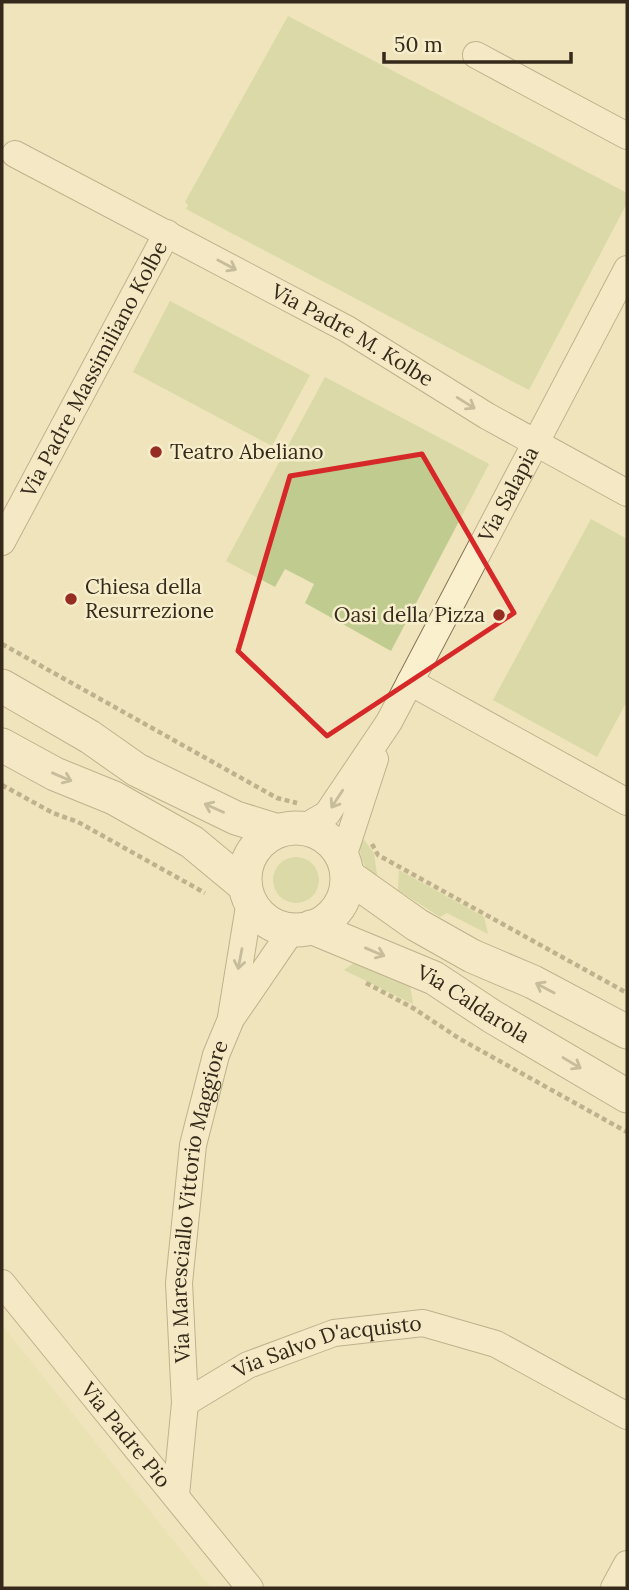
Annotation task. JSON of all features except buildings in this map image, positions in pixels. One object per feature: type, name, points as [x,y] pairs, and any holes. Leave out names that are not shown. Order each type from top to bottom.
[{"type":"street","points":[[476,55],[627,136]]},
{"type":"street","name":"Via Padre M. Kolbe","points":[[15,154],[346,330],[487,416],[627,493]]},
{"type":"street","name":"Via Padre Massimiliano Kolbe","points":[[2,542],[167,233]]},
{"type":"street","name":"Via Salapia","points":[[291,829],[327,814],[389,722],[627,269]]},
{"type":"street","points":[[410,682],[627,802]]},
{"type":"street","points":[[2,686],[90,737],[137,769],[236,818],[319,833],[333,843],[345,867],[344,898],[338,908],[321,923],[302,929],[279,927],[237,895],[192,842],[114,798],[55,774],[2,745]]},
{"type":"street","name":"Via Salapia","points":[[345,867],[389,722]]},
{"type":"street","points":[[231,1019],[237,895],[256,847],[291,829]]},
{"type":"street","name":"Via Caldarola","points":[[345,867],[418,925],[472,956],[533,982],[627,1032]]},
{"type":"street","name":"Via Caldarola","points":[[302,929],[434,978],[627,1096]]},
{"type":"street","name":"Via Maresciallo Vittorio Maggiore","points":[[176,1495],[185,1403],[178,1283],[193,1145],[216,1055],[231,1019],[302,929]]},
{"type":"street","name":"Via Padre Pio","points":[[2,1283],[250,1588]]},
{"type":"street","name":"Via Salvo D'acquisto","points":[[185,1403],[248,1365],[334,1333],[423,1323],[496,1344],[627,1416]]},
{"type":"street","points":[[614,1588],[627,1564]]},
{"type":"path","points":[[2,785],[53,813],[237,895]]},
{"type":"path","points":[[354,977],[413,1008],[460,1039],[627,1132]]},
{"type":"highlighted area","points":[[422,454],[514,613],[327,736],[238,651],[290,476]]},
{"type":"shaded area","points":[[2,1325],[211,1588],[2,1588]]},
{"type":"green space","points":[[288,16],[627,193],[627,203],[529,390],[186,209],[188,205],[185,202]]},
{"type":"green space","points":[[170,301],[310,375],[272,446],[133,372]]},
{"type":"green space","points":[[325,377],[489,464],[391,651],[305,603],[314,584],[285,569],[275,587],[226,561]]},
{"type":"green space","points":[[591,519],[627,539],[627,701],[597,757],[493,700]]},
{"type":"green space","points":[[361,836],[374,853],[378,882],[363,861],[360,850]]},
{"type":"green space","points":[[296,857],[312,864],[319,880],[312,896],[296,903],[280,896],[273,880],[280,864]]},
{"type":"green space","points":[[399,870],[484,917],[488,934],[447,913],[440,917],[398,890]]},
{"type":"green space","points":[[363,957],[410,985],[413,1004],[344,970]]},
{"type":"place","name":"Teatro Abeliano","points":[[156,452]]},
{"type":"place","name":"Chiesa della Resurrezione","points":[[71,599]]},
{"type":"place","name":"Oasi della Pizza","points":[[499,615]]}]
